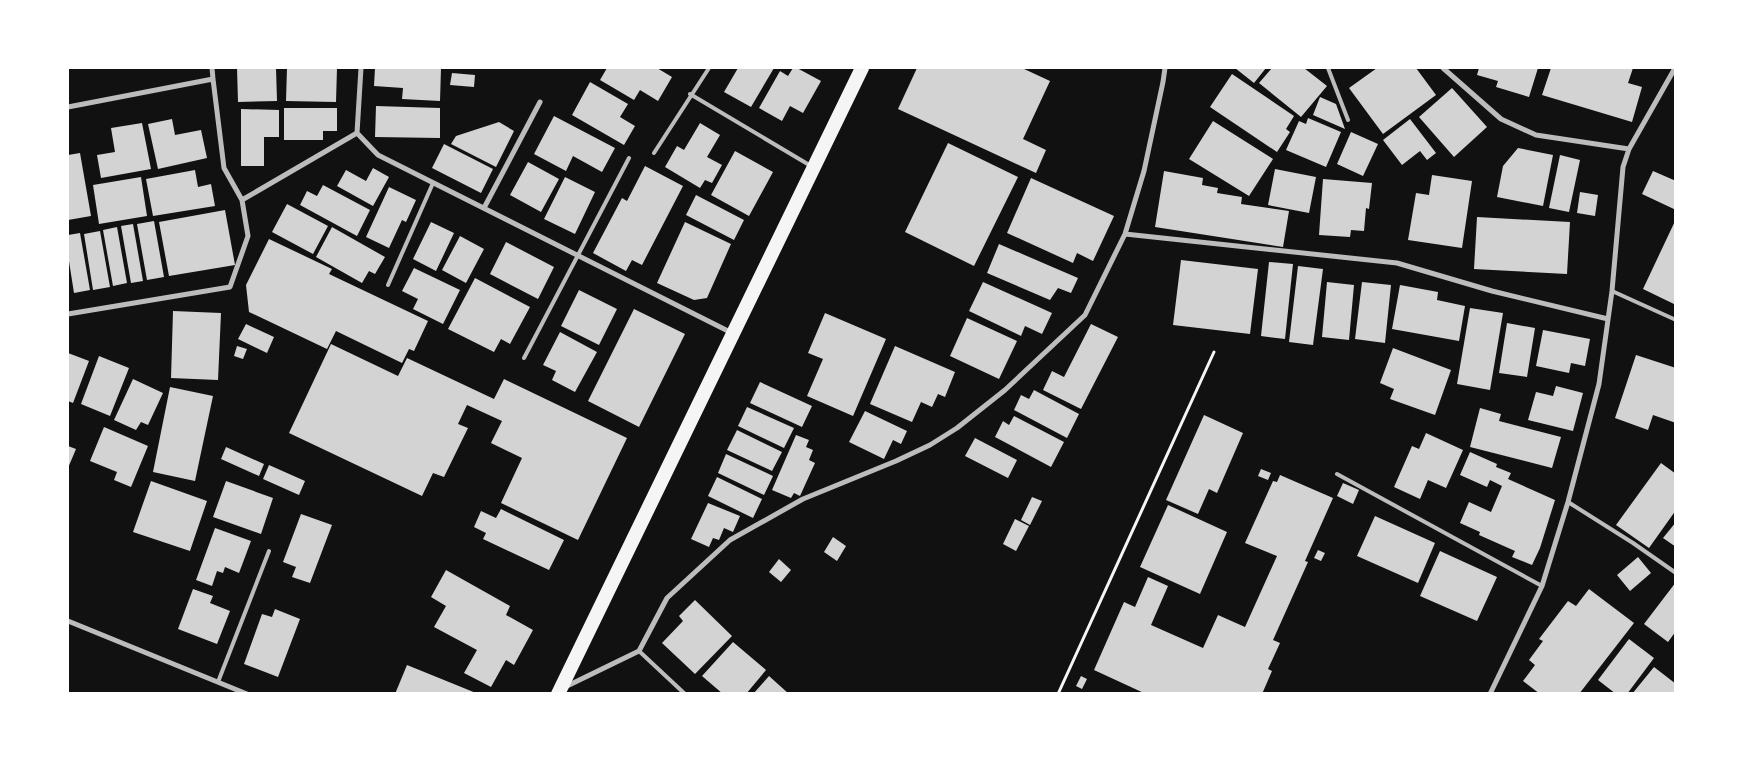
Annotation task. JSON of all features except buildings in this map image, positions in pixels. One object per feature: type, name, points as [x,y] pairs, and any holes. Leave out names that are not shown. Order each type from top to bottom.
[{"type":"highway","points":[[559,692],[862,68]]},
{"type":"street","points":[[68,314],[230,287],[248,236],[242,200],[224,168],[212,68]]},
{"type":"street","points":[[361,68],[358,133],[378,155],[733,334]]},
{"type":"street","points":[[559,692],[638,651],[667,598],[730,540],[803,498],[896,461],[930,445],[957,428],[1005,390],[1085,315],[1125,234],[1144,170],[1164,82],[1165,68]]},
{"type":"street","points":[[1443,68],[1501,119],[1536,135],[1629,149]]},
{"type":"street","points":[[1490,694],[1542,586],[1568,502],[1599,384],[1612,291],[1623,167],[1629,149],[1675,71]]},
{"type":"street","points":[[68,107],[213,79]]},
{"type":"street","points":[[484,208],[540,102]]},
{"type":"street","points":[[242,200],[358,133]]},
{"type":"street","points":[[1125,234],[1397,263],[1492,291],[1608,319]]},
{"type":"street","points":[[68,622],[247,694]]},
{"type":"lane","points":[[654,153],[690,94],[709,68]]},
{"type":"lane","points":[[1328,68],[1348,120]]},
{"type":"lane","points":[[690,94],[813,168]]},
{"type":"lane","points":[[524,358],[629,158]]},
{"type":"lane","points":[[388,285],[432,183]]},
{"type":"lane","points":[[1612,291],[1676,320]]},
{"type":"lane","points":[[1337,474],[1542,586]]},
{"type":"lane","points":[[1568,502],[1634,543],[1676,573]]},
{"type":"lane","points":[[218,682],[269,551]]},
{"type":"lane","points":[[638,651],[685,694]]},
{"type":"path","points":[[1058,694],[1214,352]]}]
